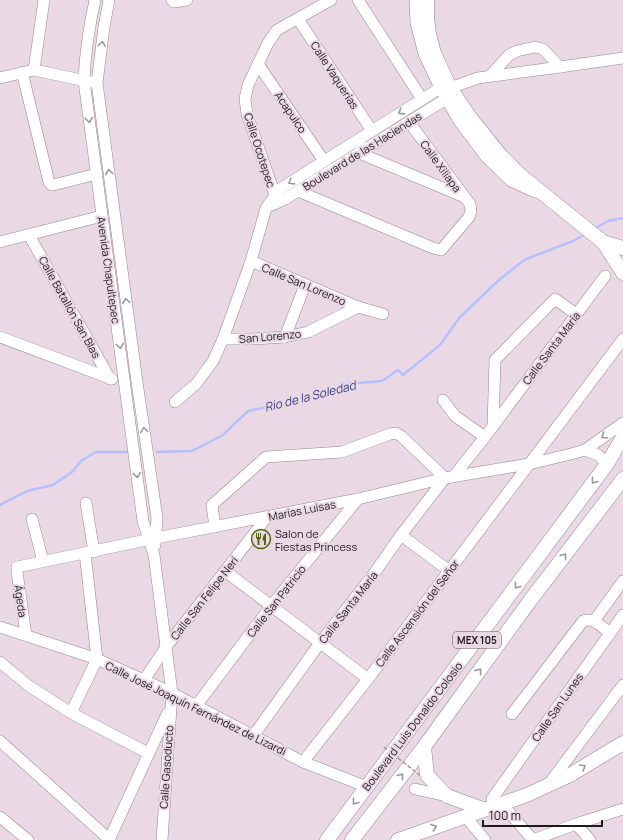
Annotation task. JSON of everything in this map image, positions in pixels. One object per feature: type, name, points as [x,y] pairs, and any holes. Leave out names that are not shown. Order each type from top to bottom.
[{"type":"main road","points":[[427,0],[429,34],[446,92],[469,116],[500,156],[520,175],[600,239],[623,248]]},
{"type":"main road","points":[[600,239],[623,273]]},
{"type":"main road","name":"Boulevard Luis Donaldo Colosio","points":[[327,840],[607,464],[623,437]]},
{"type":"main road","name":"Boulevard Luis Donaldo Colosio","points":[[352,840],[424,747],[529,602],[623,479]]},
{"type":"main road","points":[[398,840],[465,816],[492,804],[548,786],[570,775],[623,743]]},
{"type":"main road","points":[[424,747],[427,775],[447,796],[492,804]]},
{"type":"street","points":[[34,70],[44,0]]},
{"type":"street","name":"Avenida Chapultepec","points":[[95,0],[87,40],[84,81],[143,521],[152,539]]},
{"type":"street","name":"Avenida Chapultepec","points":[[109,0],[97,83],[156,518],[152,539]]},
{"type":"street","points":[[172,0],[174,2],[187,0]]},
{"type":"street","name":"Calle Ocotepec","points":[[276,199],[247,114],[245,99],[248,85],[268,43],[277,30],[331,0]]},
{"type":"street","points":[[358,0],[422,99]]},
{"type":"street","points":[[415,0],[416,23],[424,54],[446,92],[478,78],[623,58]]},
{"type":"street","name":"Calle Vaquerías","points":[[298,19],[372,131]]},
{"type":"street","points":[[490,76],[509,55],[517,51],[534,47],[543,49],[560,67]]},
{"type":"street","name":"Acapulco","points":[[258,64],[324,161]]},
{"type":"street","points":[[0,78],[34,70],[97,83]]},
{"type":"street","points":[[22,72],[49,182],[52,185],[96,174]]},
{"type":"street","name":"Boulevard de las Haciendas","points":[[276,199],[298,191],[359,145],[372,131],[422,99],[446,92]]},
{"type":"street","name":"Boulevard de las Haciendas","points":[[276,199],[280,189],[324,161],[409,122],[446,92]]},
{"type":"street","name":"Calle Xiliapa","points":[[298,191],[433,248],[441,250],[469,217],[471,211],[470,204],[409,122]]},
{"type":"street","points":[[359,145],[364,155],[463,196]]},
{"type":"street","points":[[175,402],[196,384],[213,361],[223,339],[251,261],[266,208],[276,199]]},
{"type":"street","points":[[0,242],[102,216]]},
{"type":"street","name":"Calle Batallón San Blas","points":[[29,235],[110,379]]},
{"type":"street","name":"Calle San Lorenzo","points":[[251,261],[358,307],[383,314]]},
{"type":"street","name":"Calle Santa María","points":[[253,736],[401,535],[485,437],[605,276]]},
{"type":"street","points":[[285,336],[305,285]]},
{"type":"street","points":[[493,426],[495,360],[555,299],[576,314]]},
{"type":"street","name":"San Lorenzo","points":[[223,339],[252,339],[308,332],[358,307]]},
{"type":"street","points":[[0,337],[110,379],[137,382]]},
{"type":"street","name":"Calle Ascensión del Señor","points":[[303,762],[368,679],[448,570],[623,339]]},
{"type":"street","points":[[442,400],[456,416],[485,437]]},
{"type":"street","name":"Marias Luisas","points":[[18,567],[358,499],[449,478],[529,464],[585,450],[623,423]]},
{"type":"street","points":[[215,527],[212,505],[266,457],[342,452],[396,433],[402,436],[449,478]]},
{"type":"street","points":[[585,450],[598,455],[607,464]]},
{"type":"street","name":"Calle San Patricio","points":[[196,706],[271,606],[358,499]]},
{"type":"street","points":[[71,713],[97,659],[86,503]]},
{"type":"street","name":"Calle San Felipe Neri","points":[[144,680],[166,648],[266,517]]},
{"type":"street","points":[[32,519],[43,561]]},
{"type":"street","points":[[401,535],[448,570]]},
{"type":"street","name":"Calle Gasoducto","points":[[152,539],[172,693],[162,840]]},
{"type":"street","name":"Ágeda","points":[[18,567],[17,572],[26,636]]},
{"type":"street","points":[[225,571],[368,679]]},
{"type":"street","points":[[594,621],[623,581]]},
{"type":"street","name":"Calle San Lunes","points":[[492,804],[623,616]]},
{"type":"street","points":[[512,714],[583,621],[589,619],[594,621],[610,633]]},
{"type":"street","name":"Calle José Joaquín Fernández de Lizardi","points":[[1,631],[26,636],[97,659],[172,693],[303,762],[367,787]]},
{"type":"street","points":[[0,662],[29,686],[71,713],[148,753]]},
{"type":"street","points":[[548,786],[623,685]]},
{"type":"street","points":[[0,741],[109,840],[170,708]]},
{"type":"street","points":[[415,789],[447,796]]},
{"type":"street","points":[[492,804],[533,840],[623,809]]},
{"type":"street","points":[[0,816],[28,840]]},
{"type":"street","points":[[465,816],[485,840]]},
{"type":"street","points":[[576,824],[590,840]]},
{"type":"path","points":[[384,747],[422,777]]},
{"type":"waterway","name":"Rio de la Soledad","points":[[594,229],[608,221],[623,218]]},
{"type":"waterway","name":"Rio de la Soledad","points":[[157,452],[192,451],[223,435],[248,411],[313,397],[345,384],[382,381],[398,370],[403,375],[440,345],[460,317],[499,280],[524,260],[573,241],[586,234]]},
{"type":"waterway","points":[[0,505],[27,491],[53,485],[72,472],[81,461],[96,452],[127,452]]},
{"type":"place","name":"Salon de Fiestas Princess","points":[[261,539]]}]
